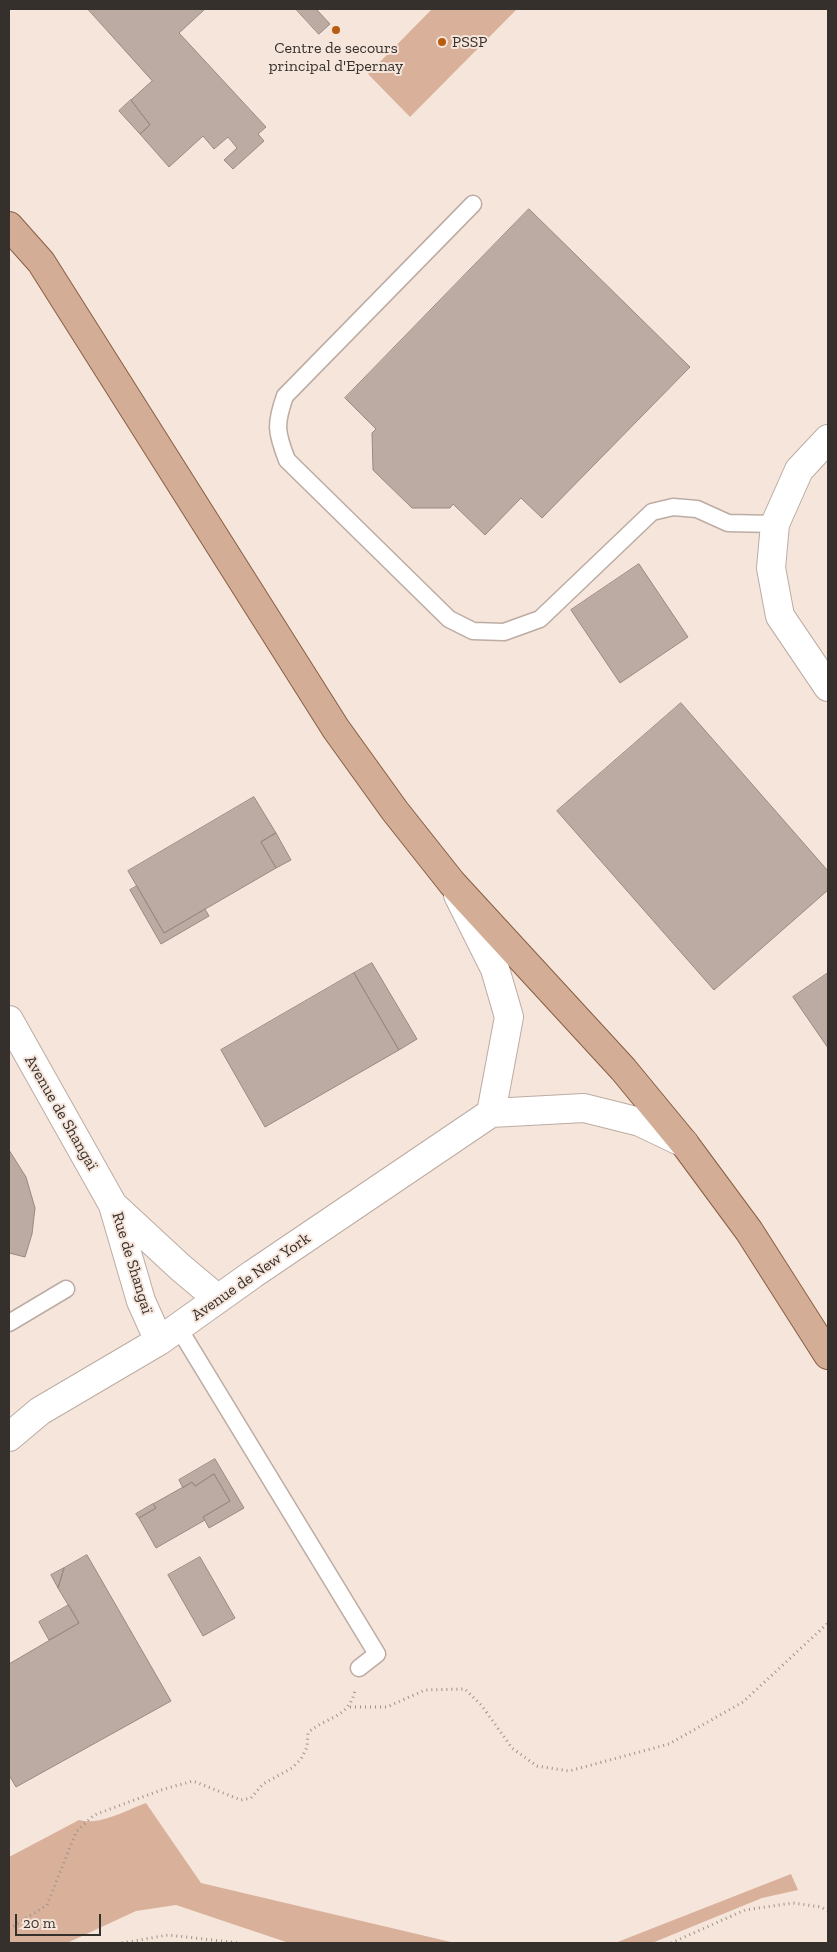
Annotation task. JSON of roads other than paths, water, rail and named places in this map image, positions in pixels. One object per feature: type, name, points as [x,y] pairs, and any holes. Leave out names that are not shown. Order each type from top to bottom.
[{"type":"main road","points":[[9,226],[41,262],[336,729],[395,811],[452,883],[623,1069],[684,1143],[749,1231],[828,1355]]},
{"type":"street","points":[[828,438],[799,470],[775,524],[771,568],[780,616],[828,687]]},
{"type":"street","points":[[452,883],[495,969],[509,1016],[491,1114],[584,1108],[640,1122],[684,1143]]},
{"type":"street","name":"Avenue de Shangaï","points":[[9,1020],[113,1205]]},
{"type":"street","name":"Avenue de New York","points":[[9,1437],[40,1411],[168,1334],[491,1114]]},
{"type":"street","name":"Rue de Shangaï","points":[[113,1205],[181,1268],[218,1299]]},
{"type":"street","name":"Rue de Shangaï","points":[[113,1205],[141,1301],[168,1334]]},
{"type":"lane","points":[[473,204],[284,396],[278,418],[279,439],[287,460],[449,619],[473,631],[504,632],[540,618],[652,512],[673,507],[697,509],[728,523],[775,524]]},
{"type":"lane","points":[[9,1323],[66,1289]]},
{"type":"lane","points":[[168,1334],[377,1654],[359,1668]]},
{"type":"place","name":"Centre de secours principal d'Epernay","points":[[336,30]]},
{"type":"place","name":"PSSP","points":[[442,42]]}]
